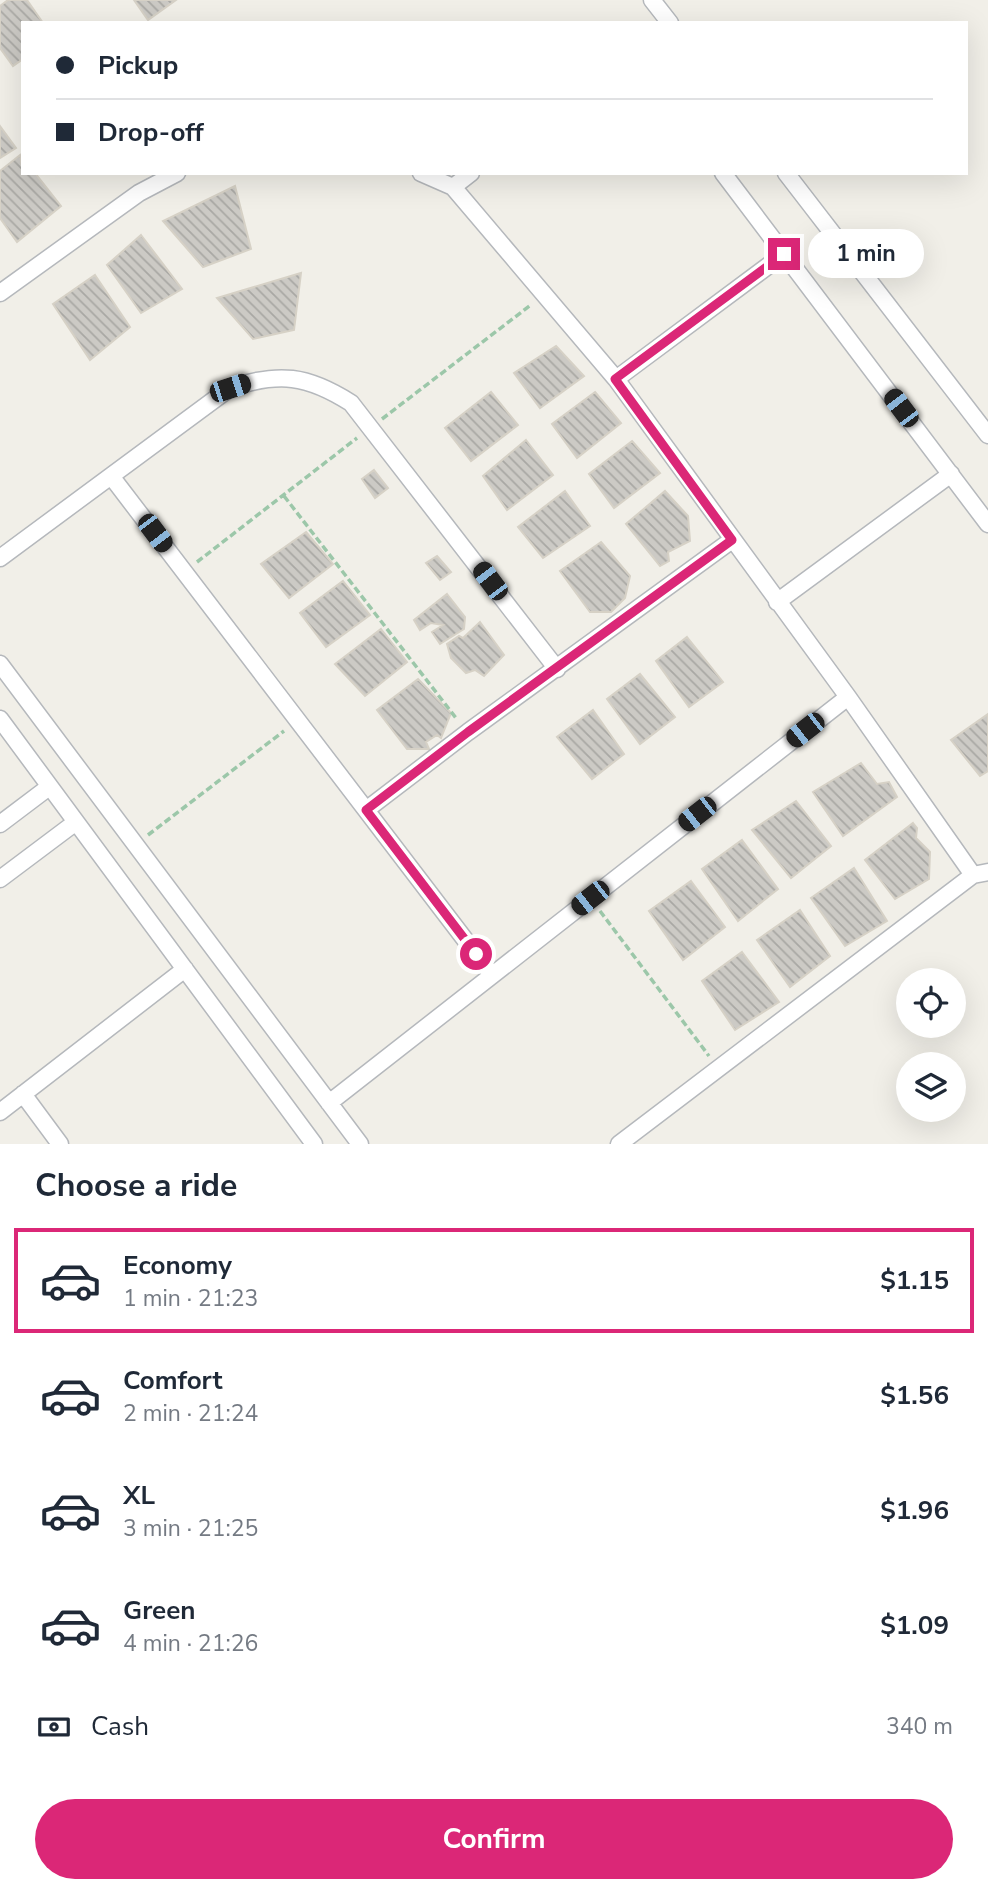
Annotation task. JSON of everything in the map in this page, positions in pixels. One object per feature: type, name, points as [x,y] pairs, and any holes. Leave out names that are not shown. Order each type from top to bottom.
[{"type":"street","points":[[652,0],[668,21]]},
{"type":"street","points":[[2,287],[139,193],[173,175]]},
{"type":"street","points":[[426,175],[453,187],[615,379],[777,602],[981,874],[619,1144]]},
{"type":"street","points":[[453,187],[468,175]]},
{"type":"street","points":[[725,175],[988,524]]},
{"type":"street","points":[[788,175],[988,435]]},
{"type":"street","points":[[615,379],[784,254]]},
{"type":"street","points":[[0,558],[230,388],[260,378],[293,377],[324,385],[351,402],[557,669]]},
{"type":"street","points":[[777,602],[951,474]]},
{"type":"street","points":[[111,476],[492,975]]},
{"type":"street","points":[[366,810],[468,732],[732,540]]},
{"type":"street","points":[[0,664],[360,1144]]},
{"type":"street","points":[[328,1102],[848,697]]},
{"type":"street","points":[[0,719],[314,1144]]},
{"type":"street","points":[[0,824],[49,787]]},
{"type":"street","points":[[0,879],[76,822]]},
{"type":"street","points":[[0,1112],[185,969]]},
{"type":"street","points":[[23,1094],[60,1144]]},
{"type":"path","points":[[284,496],[468,732]]},
{"type":"path","points":[[136,845],[298,721]]},
{"type":"path","points":[[590,898],[719,1069]]},
{"type":"building","points":[[8,0],[27,0],[42,21],[21,21],[21,60],[13,66],[0,48],[0,6]]},
{"type":"building","points":[[134,0],[176,0],[148,20]]},
{"type":"building","points":[[0,126],[16,148],[0,158]]},
{"type":"building","points":[[20,155],[21,175],[37,175],[61,206],[17,242],[0,218],[0,171]]},
{"type":"building","points":[[235,186],[251,249],[203,267],[163,221]]},
{"type":"building","points":[[141,235],[182,289],[141,313],[107,265]]},
{"type":"building","points":[[301,273],[294,330],[253,339],[217,298]]},
{"type":"building","points":[[95,275],[130,327],[90,360],[53,304]]},
{"type":"building","points":[[556,346],[584,376],[540,408],[514,373]]},
{"type":"building","points":[[491,392],[518,425],[471,461],[445,428]]},
{"type":"building","points":[[595,392],[621,423],[577,458],[552,424]]},
{"type":"building","points":[[526,440],[553,475],[507,510],[483,476]]},
{"type":"building","points":[[632,441],[660,473],[614,508],[589,474]]},
{"type":"building","points":[[374,470],[388,488],[375,498],[362,479]]},
{"type":"building","points":[[565,491],[590,526],[543,558],[518,527]]},
{"type":"building","points":[[665,491],[688,516],[690,541],[668,552],[669,561],[660,566],[626,524]]},
{"type":"building","points":[[306,532],[333,564],[289,598],[261,564]]},
{"type":"building","points":[[601,542],[630,576],[625,598],[611,612],[590,612],[560,571]]},
{"type":"building","points":[[437,556],[451,572],[440,580],[426,563]]},
{"type":"building","points":[[343,581],[370,615],[326,647],[300,613]]},
{"type":"building","points":[[447,594],[465,617],[464,629],[440,644],[432,632],[443,625],[431,623],[420,630],[414,620]]},
{"type":"building","points":[[480,622],[504,655],[484,676],[475,670],[466,673],[451,658],[447,644],[459,636],[463,638]]},
{"type":"building","points":[[381,629],[407,662],[365,696],[335,664]]},
{"type":"building","points":[[687,637],[723,682],[689,707],[656,661]]},
{"type":"building","points":[[640,674],[675,717],[640,744],[607,699]]},
{"type":"building","points":[[418,679],[451,713],[441,738],[437,735],[426,742],[429,749],[407,749],[377,710]]},
{"type":"building","points":[[593,710],[624,754],[592,779],[557,737]]},
{"type":"building","points":[[988,714],[988,771],[980,776],[951,740]]},
{"type":"building","points":[[861,763],[877,784],[889,782],[897,797],[843,836],[813,792]]},
{"type":"building","points":[[796,801],[831,846],[791,878],[752,830]]},
{"type":"building","points":[[913,823],[917,828],[916,838],[930,852],[929,879],[895,899],[865,860]]},
{"type":"building","points":[[742,840],[778,889],[738,921],[702,869]]},
{"type":"building","points":[[854,868],[887,921],[845,946],[811,898]]},
{"type":"building","points":[[691,881],[725,927],[683,960],[649,911]]},
{"type":"building","points":[[800,910],[830,956],[790,987],[757,940]]},
{"type":"building","points":[[742,952],[779,1002],[735,1030],[702,981]]},
{"type":"route","points":[[476,954],[366,810],[468,732],[732,540],[615,379],[784,254]]}]
